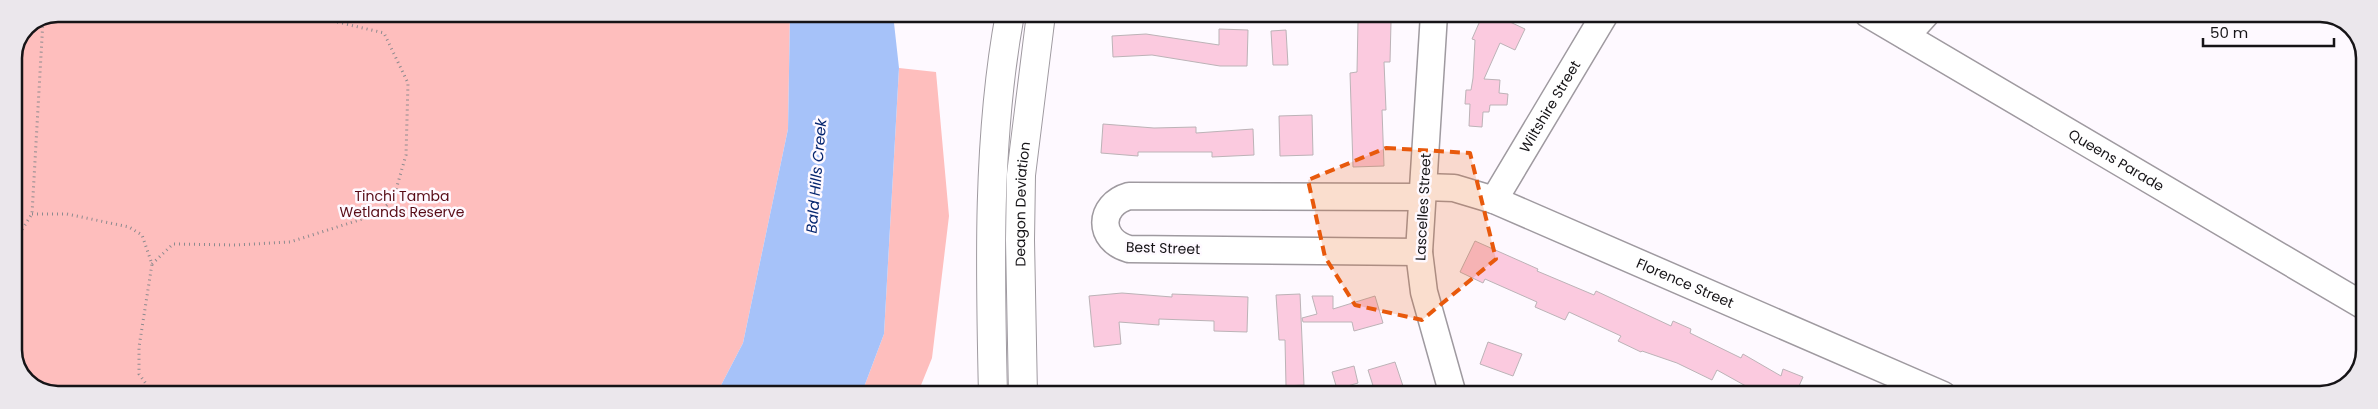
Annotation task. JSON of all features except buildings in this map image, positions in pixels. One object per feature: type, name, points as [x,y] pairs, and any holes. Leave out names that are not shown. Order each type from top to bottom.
[{"type":"highway","name":"Deagon Deviation","points":[[993,386],[990,272],[993,181],[999,104],[1009,23]]},
{"type":"highway","name":"Deagon Deviation","points":[[1023,386],[1020,240],[1021,176],[1040,23]]},
{"type":"street","name":"Lascelles Street","points":[[1433,23],[1419,252],[1424,292],[1450,386]]},
{"type":"street","name":"Wiltshire Street","points":[[1494,200],[1600,23]]},
{"type":"street","name":"Queens Parade","points":[[1884,23],[2355,301]]},
{"type":"street","points":[[1906,36],[1918,23]]},
{"type":"street","name":"Florence Street","points":[[1423,192],[1454,188],[1494,200],[1922,386]]},
{"type":"street","name":"Best Street","points":[[1419,252],[1129,250],[1118,246],[1110,239],[1106,229],[1106,218],[1111,206],[1119,199],[1130,196],[1423,192]]},
{"type":"path","points":[[152,264],[173,244],[235,245],[290,242],[375,215],[393,200],[406,155],[408,83],[384,33],[342,23]]},
{"type":"path","points":[[23,228],[32,214],[43,27]]},
{"type":"path","points":[[32,214],[67,214],[129,226],[142,235],[152,264],[138,347],[139,374],[148,386]]},
{"type":"highlighted area","points":[[1386,148],[1470,153],[1496,259],[1422,320],[1355,305],[1325,257],[1308,180]]},
{"type":"green space","name":"Tinchi Tamba Wetlands Reserve","points":[[52,23],[790,23],[788,129],[743,343],[721,386],[47,385],[37,379],[29,370],[25,364],[23,352],[23,52],[25,45],[33,33]]},
{"type":"green space","points":[[899,68],[936,72],[949,216],[932,358],[921,386],[864,386],[884,334]]},
{"type":"water","name":"Bald Hills Creek","points":[[790,23],[894,23],[899,68],[884,334],[864,386],[721,386],[743,343],[788,129]]}]
